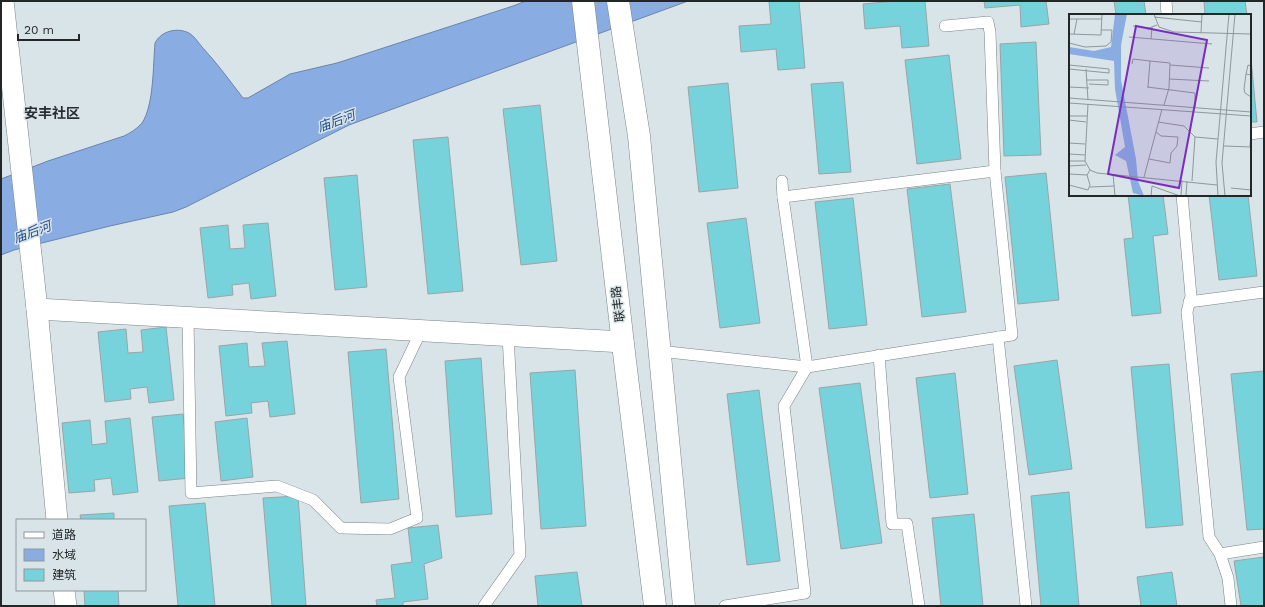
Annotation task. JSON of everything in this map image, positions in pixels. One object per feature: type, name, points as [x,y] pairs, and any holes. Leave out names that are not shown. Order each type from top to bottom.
[{"type":"main road","name":"联丰路","points":[[583,1],[655,606]]},
{"type":"main road","points":[[618,1],[639,136],[684,606]]},
{"type":"street","points":[[3,1],[4,45],[13,107],[37,314],[57,519]]},
{"type":"street","points":[[37,314],[188,318],[623,342]]},
{"type":"street","points":[[64,591],[66,606]]},
{"type":"lane","points":[[1166,1],[1167,14]]},
{"type":"lane","points":[[659,350],[807,367],[1012,335],[995,171],[990,32],[988,22],[945,26]]},
{"type":"lane","points":[[1251,134],[1264,132]]},
{"type":"lane","points":[[783,197],[995,171]]},
{"type":"lane","points":[[725,606],[805,593],[784,406],[807,367],[782,181]]},
{"type":"lane","points":[[1182,196],[1191,296],[1187,312],[1209,537],[1220,554],[1228,578],[1231,606]]},
{"type":"lane","points":[[1190,302],[1264,292]]},
{"type":"lane","points":[[188,318],[191,493],[277,486],[313,500],[341,528],[390,529],[417,518],[399,377],[421,331]]},
{"type":"lane","points":[[484,606],[520,555],[508,336]]},
{"type":"lane","points":[[998,337],[1026,606]]},
{"type":"lane","points":[[879,355],[892,524],[907,524],[919,606]]},
{"type":"lane","points":[[1220,554],[1264,547]]},
{"type":"water","name":"庙后河","points":[[526,1],[688,1],[349,125],[186,207],[173,212],[14,250],[1,255],[1,179],[48,161],[124,136],[138,127],[142,123],[149,106],[155,43],[165,33],[179,30],[191,34],[243,98],[248,98],[290,74],[337,63]]},
{"type":"building","points":[[769,1],[799,1],[805,68],[778,70],[776,49],[741,52],[739,26],[771,24]]},
{"type":"building","points":[[895,1],[925,1],[929,46],[902,48],[900,26],[865,29],[863,4]]},
{"type":"building","points":[[984,1],[1046,1],[1049,24],[1021,27],[1020,5],[985,8]]},
{"type":"building","points":[[1114,1],[1144,1],[1146,14],[1116,14]]},
{"type":"building","points":[[1204,1],[1245,1],[1247,14],[1205,14]]},
{"type":"building","points":[[1036,42],[1041,155],[1004,156],[1000,44]]},
{"type":"building","points":[[949,55],[961,159],[917,164],[905,60]]},
{"type":"building","points":[[1251,59],[1257,122],[1251,122]]},
{"type":"building","points":[[843,82],[851,172],[819,174],[811,84]]},
{"type":"building","points":[[728,83],[738,188],[699,192],[688,87]]},
{"type":"building","points":[[540,105],[557,261],[521,265],[503,109]]},
{"type":"building","points":[[448,137],[463,291],[428,294],[413,140]]},
{"type":"building","points":[[1046,173],[1059,300],[1018,304],[1005,177]]},
{"type":"building","points":[[357,175],[367,287],[335,290],[324,178]]},
{"type":"building","points":[[950,184],[966,312],[922,317],[907,189]]},
{"type":"building","points":[[1128,196],[1163,196],[1168,234],[1153,236],[1161,313],[1132,316],[1124,239],[1133,238]]},
{"type":"building","points":[[1209,196],[1248,196],[1257,276],[1219,280]]},
{"type":"building","points":[[853,198],[867,325],[829,329],[815,202]]},
{"type":"building","points":[[746,218],[760,323],[720,328],[707,223]]},
{"type":"building","points":[[268,223],[276,296],[251,299],[249,283],[232,285],[233,295],[208,298],[200,228],[228,225],[230,249],[245,248],[243,225]]},
{"type":"building","points":[[166,327],[174,400],[149,403],[147,387],[130,389],[131,399],[105,402],[98,332],[126,329],[128,353],[143,352],[141,330]]},
{"type":"building","points":[[287,341],[295,414],[270,417],[268,401],[251,403],[252,413],[226,416],[219,346],[247,343],[249,367],[265,366],[262,343]]},
{"type":"building","points":[[386,349],[399,499],[361,503],[348,352]]},
{"type":"building","points":[[481,358],[492,514],[456,517],[445,361]]},
{"type":"building","points":[[1057,360],[1072,469],[1029,475],[1014,366]]},
{"type":"building","points":[[1169,364],[1183,525],[1146,528],[1131,367]]},
{"type":"building","points":[[575,370],[586,526],[541,529],[530,373]]},
{"type":"building","points":[[1264,371],[1264,529],[1247,530],[1231,374]]},
{"type":"building","points":[[955,373],[968,494],[930,498],[916,378]]},
{"type":"building","points":[[860,383],[882,543],[841,549],[819,388]]},
{"type":"building","points":[[759,390],[780,561],[747,565],[727,394]]},
{"type":"building","points":[[183,414],[190,478],[159,481],[152,417]]},
{"type":"building","points":[[130,418],[138,492],[113,495],[111,478],[94,480],[95,491],[69,493],[62,423],[90,420],[92,445],[107,443],[105,421]]},
{"type":"building","points":[[247,418],[253,477],[221,481],[215,422]]},
{"type":"building","points":[[1069,492],[1079,606],[1041,606],[1031,496]]},
{"type":"building","points":[[298,496],[306,606],[272,606],[263,498]]},
{"type":"building","points":[[205,503],[215,606],[178,606],[169,506]]},
{"type":"building","points":[[114,513],[114,519],[81,519],[80,515]]},
{"type":"building","points":[[974,514],[983,606],[941,606],[932,518]]},
{"type":"building","points":[[438,525],[442,558],[424,564],[428,599],[403,602],[403,606],[377,606],[376,600],[395,598],[391,565],[412,562],[408,528]]},
{"type":"building","points":[[1264,557],[1264,606],[1241,606],[1234,561]]},
{"type":"building","points":[[577,572],[582,606],[538,606],[535,576]]},
{"type":"building","points":[[1172,572],[1177,606],[1141,606],[1137,577]]},
{"type":"building","points":[[84,591],[118,591],[119,606],[85,606]]},
{"type":"district","name":"安丰社区","points":[[52,113]]}]
